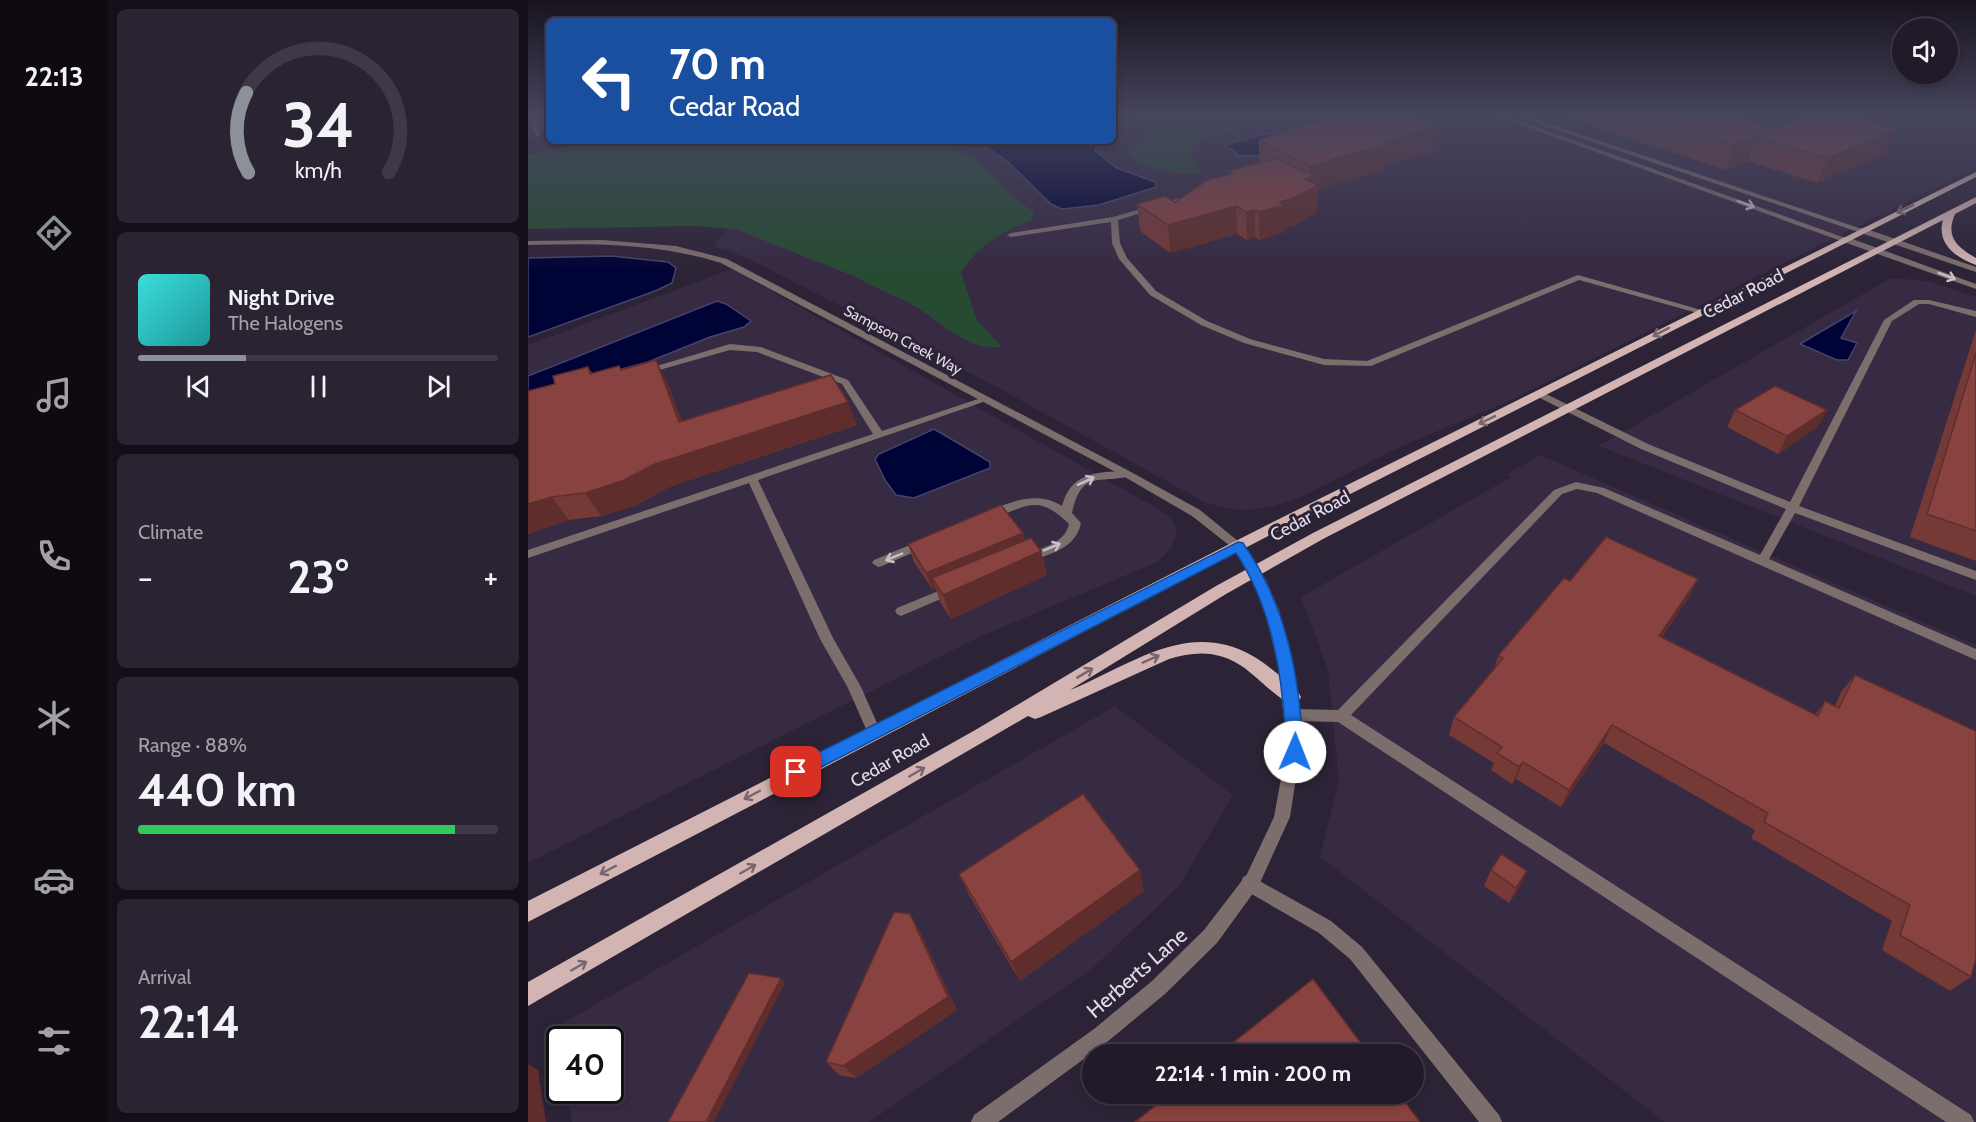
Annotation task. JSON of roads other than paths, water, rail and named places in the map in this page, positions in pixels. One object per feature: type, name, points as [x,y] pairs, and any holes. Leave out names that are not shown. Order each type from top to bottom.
[{"type":"main road","name":"Cedar Road","points":[[528,912],[1238,546],[1976,174]]},
{"type":"main road","name":"Cedar Road","points":[[528,995],[983,734],[1255,571],[1329,530],[1976,200]]},
{"type":"main road","points":[[1951,213],[1944,224],[1946,237],[1955,248],[1976,261]]},
{"type":"main road","points":[[983,734],[1108,681],[1151,658],[1188,646],[1208,646],[1237,654],[1264,670],[1293,697]]},
{"type":"street","points":[[1639,166],[1976,287]]},
{"type":"street","points":[[1671,166],[1976,270]]},
{"type":"street","points":[[1011,235],[1114,219],[1203,193]]},
{"type":"street","points":[[1114,219],[1116,243],[1123,259],[1153,293],[1204,323],[1246,341],[1331,363],[1354,365],[1376,362],[1578,277],[1701,311]]},
{"type":"street","name":"Sampson Creek Way","points":[[528,243],[628,242],[707,255],[724,261],[1127,474],[1196,513],[1238,546]]},
{"type":"street","points":[[1762,562],[1888,320],[1917,302],[1929,302],[1976,314]]},
{"type":"street","points":[[629,375],[730,348],[758,349],[845,382],[879,435]]},
{"type":"street","points":[[1539,394],[1637,444],[1976,576]]},
{"type":"street","points":[[528,554],[984,400]]},
{"type":"street","points":[[1066,513],[1070,496],[1078,484],[1094,477],[1127,474]]},
{"type":"street","points":[[752,479],[827,639],[854,687],[874,732]]},
{"type":"street","points":[[1341,716],[1558,492],[1566,487],[1582,486],[1600,490],[1976,655]]},
{"type":"street","points":[[973,522],[1026,501],[1046,501],[1066,513],[1075,523],[1070,537],[1061,544],[1019,561]]},
{"type":"street","points":[[878,563],[931,540]]},
{"type":"street","name":"Herberts Lane","points":[[981,1122],[1154,993],[1197,954],[1230,914],[1278,829],[1291,789],[1295,715],[1293,697],[1269,600],[1255,571],[1238,546]]},
{"type":"street","points":[[901,611],[965,584]]},
{"type":"street","points":[[1295,715],[1341,716],[1964,1122]]},
{"type":"street","points":[[1249,883],[1325,927],[1356,953],[1491,1122]]}]
